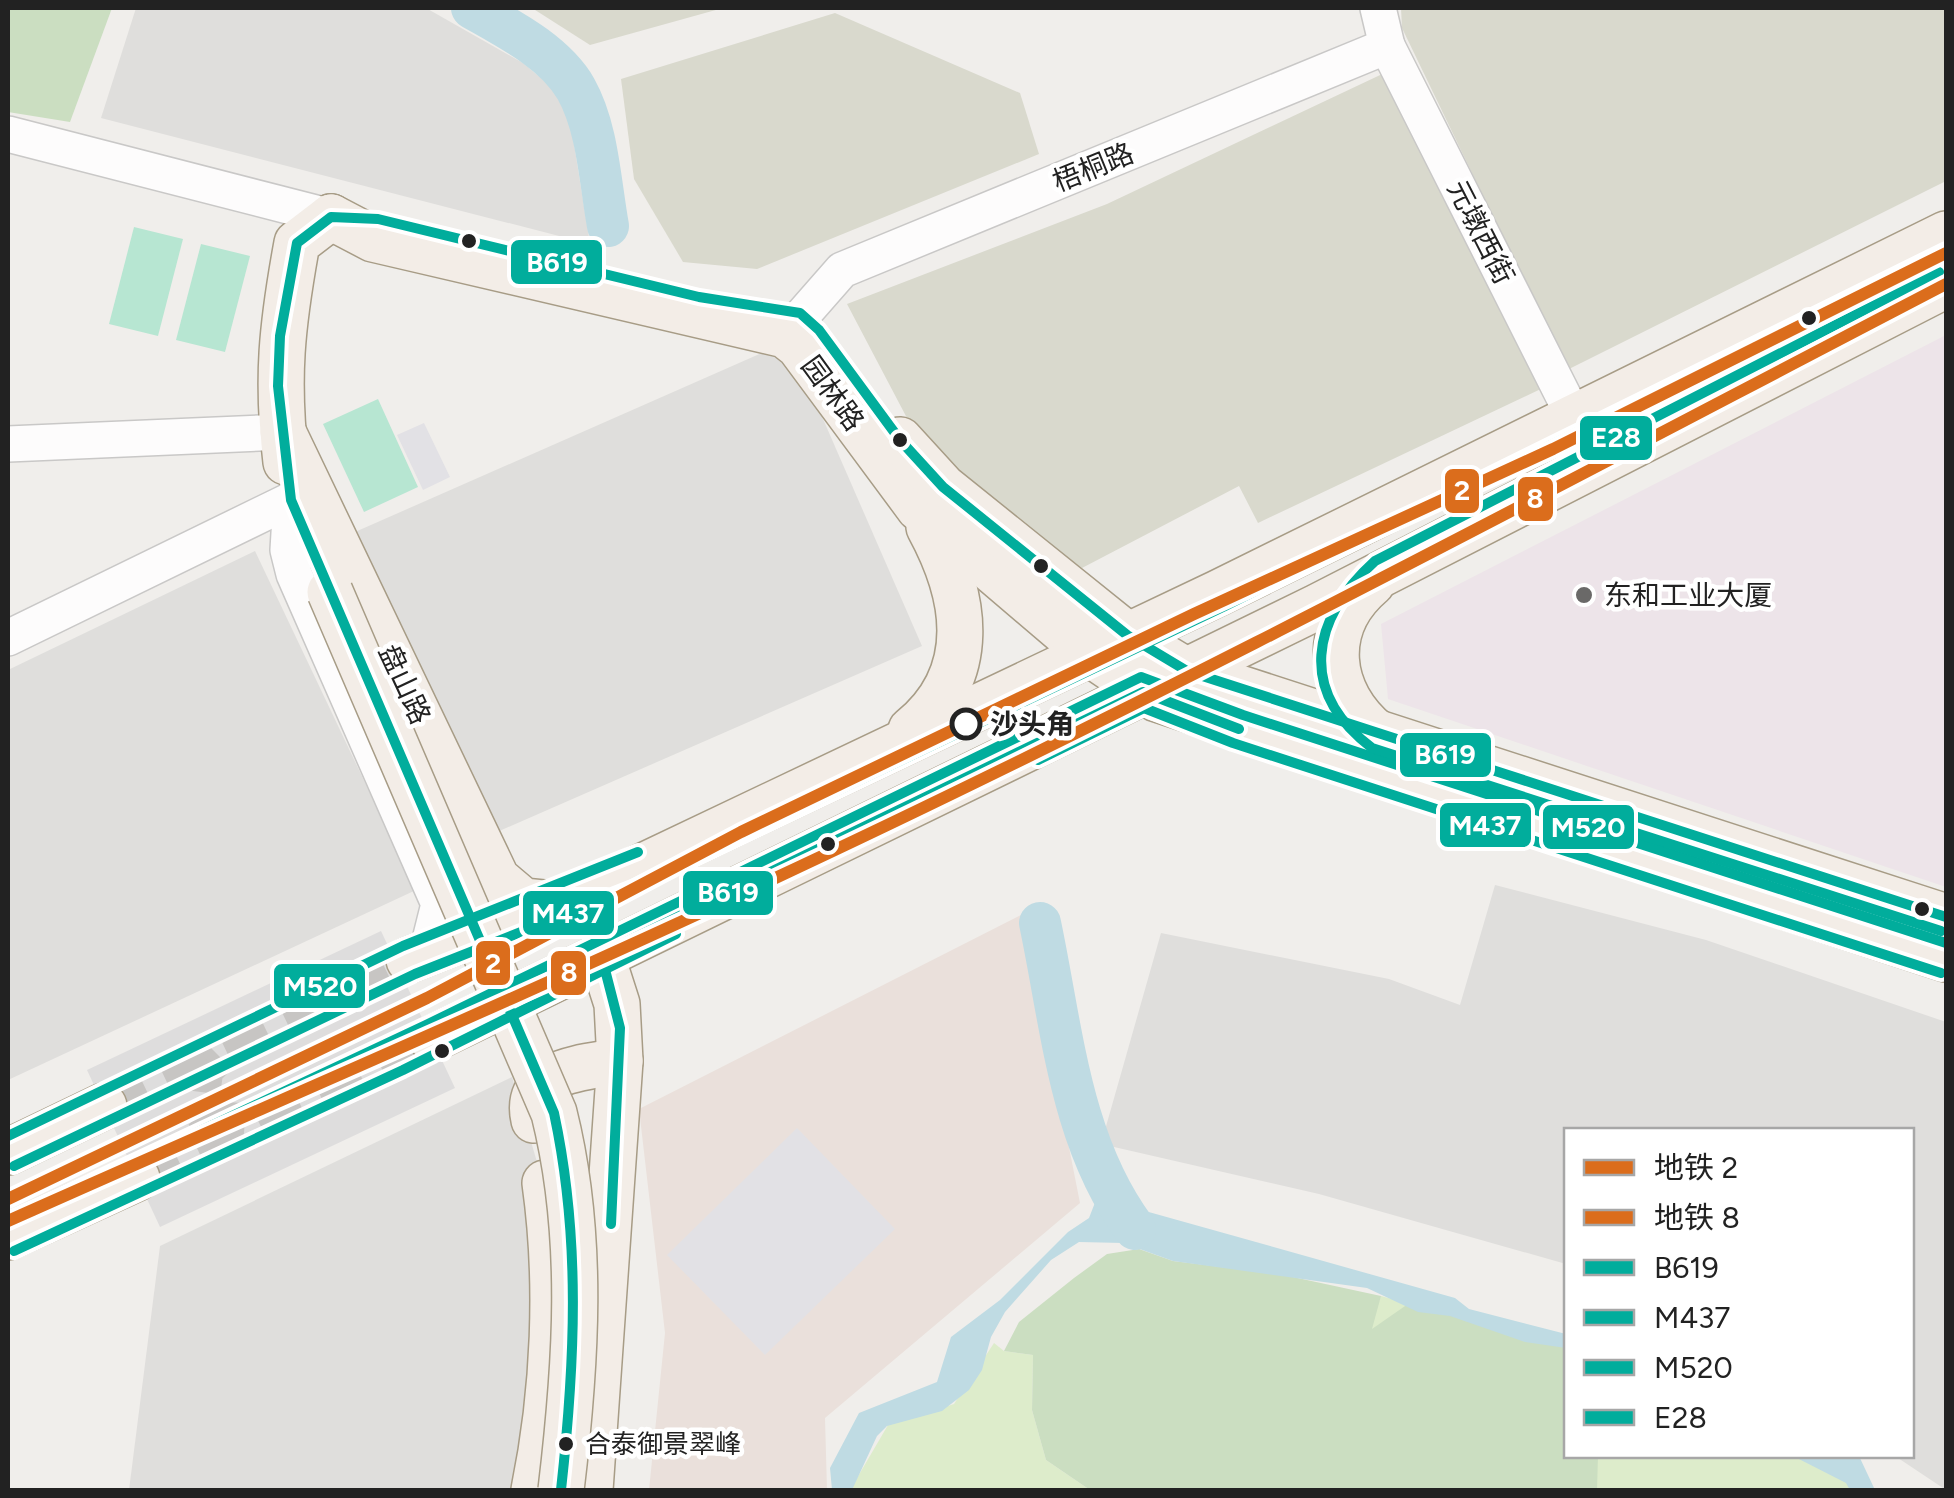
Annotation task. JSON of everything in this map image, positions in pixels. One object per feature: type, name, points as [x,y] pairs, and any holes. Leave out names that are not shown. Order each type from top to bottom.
[{"type":"main road","name":"园林路","points":[[331,218],[373,239],[819,330],[900,440],[943,487],[1108,644]]},
{"type":"main road","name":"盘山路","points":[[331,218],[298,243],[280,336],[278,386],[291,500],[554,1113],[571,1198],[575,1298],[561,1490]]},
{"type":"main road","points":[[418,956],[552,904],[888,749],[1574,419],[1946,234]]},
{"type":"main road","points":[[432,1039],[1384,574],[1946,285]]},
{"type":"main road","name":"园林路","points":[[793,324],[798,346],[919,508],[1108,644]]},
{"type":"main road","name":"盘山路","points":[[282,432],[496,879],[524,900],[552,904]]},
{"type":"main road","points":[[888,749],[940,702],[962,648],[962,624],[951,572],[919,508]]},
{"type":"main road","points":[[1378,734],[1346,700],[1334,665],[1344,614],[1384,574]]},
{"type":"main road","points":[[1108,644],[1946,917]]},
{"type":"main road","points":[[1108,644],[1143,692],[1226,725],[1946,959]]},
{"type":"main road","points":[[590,1490],[620,1061],[617,1004],[601,954]]},
{"type":"main road","points":[[534,1490],[547,1392],[552,1294],[549,1210],[532,1110],[535,1093],[559,1073],[620,1061]]},
{"type":"main road","points":[[8,1152],[104,1106]]},
{"type":"main road","points":[[8,1238],[137,1178]]},
{"type":"street","points":[[1378,8],[1387,46]]},
{"type":"street","name":"梧桐路","points":[[793,324],[842,270],[1387,46]]},
{"type":"street","name":"元墩西街","points":[[1387,46],[1574,419]]},
{"type":"street","name":"园林路","points":[[8,134],[331,218]]},
{"type":"street","points":[[8,444],[282,432]]},
{"type":"street","points":[[8,638],[291,500],[288,550],[294,574],[439,904],[418,956]]},
{"type":"shaded area","points":[[136,8],[426,8],[523,63],[567,100],[590,244],[101,118]]},
{"type":"shaded area","points":[[532,8],[723,8],[590,45]]},
{"type":"shaded area","points":[[1401,8],[1946,8],[1946,181],[1567,370],[1402,28]]},
{"type":"shaded area","points":[[835,13],[1020,93],[1039,154],[757,269],[683,262],[634,179],[621,79]]},
{"type":"shaded area","points":[[1395,68],[1545,387],[1258,523],[1239,486],[1082,568],[928,458],[847,304],[1107,204]]},
{"type":"shaded area","points":[[1946,335],[1946,887],[1388,699],[1381,624]]},
{"type":"shaded area","points":[[789,341],[922,646],[488,836],[355,532]]},
{"type":"shaded area","points":[[424,423],[450,477],[423,490],[397,435]]},
{"type":"shaded area","points":[[255,551],[416,890],[8,1080],[8,670]]},
{"type":"shaded area","points":[[1495,885],[1706,940],[1946,1022],[1946,1490],[1898,1458],[1914,1458],[1914,1128],[1564,1128],[1564,1263],[1319,1194],[1101,1144],[1161,933],[1389,979],[1460,1005]]},
{"type":"shaded area","points":[[1023,914],[1080,1203],[825,1418],[827,1490],[649,1490],[665,1333],[639,1109]]},
{"type":"shaded area","name":"合泰御景翠峰","points":[[512,1077],[537,1162],[544,1263],[525,1490],[129,1490],[160,1246]]},
{"type":"shaded area","points":[[797,1128],[895,1229],[765,1355],[667,1255]]},
{"type":"green space","points":[[8,8],[112,8],[70,122],[8,112]]},
{"type":"green space","points":[[134,227],[183,239],[158,336],[109,324]]},
{"type":"green space","points":[[201,244],[250,256],[225,352],[176,340]]},
{"type":"green space","points":[[378,399],[418,487],[364,512],[323,424]]},
{"type":"green space","points":[[1139,1249],[1173,1261],[1279,1274],[1381,1296],[1372,1329],[1418,1297],[1564,1345],[1564,1458],[1598,1458],[1597,1490],[1090,1490],[1046,1460],[1032,1410],[1033,1355],[1004,1351],[1019,1322],[1107,1254]]},
{"type":"green space","points":[[1381,1296],[1564,1345],[1564,1458],[1852,1458],[1855,1490],[1309,1490]]},
{"type":"green space","points":[[994,1343],[1004,1351],[1033,1355],[1032,1410],[1046,1460],[1090,1490],[850,1490],[888,1425],[954,1404]]},
{"type":"water","points":[[1096,1200],[1131,1202],[1138,1209],[1455,1298],[1469,1309],[1564,1333],[1564,1348],[1525,1342],[1450,1316],[1418,1312],[1367,1288],[1173,1261],[1123,1243],[1079,1242],[1051,1260],[1005,1312],[991,1337],[982,1370],[969,1390],[942,1411],[887,1426],[877,1436],[852,1490],[832,1490],[830,1468],[859,1413],[937,1382],[951,1337],[1000,1300],[1068,1232],[1089,1218]]},
{"type":"water","points":[[1797,1458],[1860,1458],[1875,1490],[1850,1490],[1846,1483]]},
{"type":"pier","points":[[381,931],[455,1088],[160,1227],[87,1070]]},
{"type":"waterway","points":[[472,8],[543,52],[576,89],[594,138],[608,226]]},
{"type":"waterway","points":[[1040,923],[1082,1121],[1113,1195],[1135,1229]]},
{"type":"tunnel","points":[[104,1106],[409,960]]},
{"type":"tunnel","points":[[137,1178],[432,1039]]},
{"type":"tunnel","points":[[216,1053],[201,1068],[197,1099],[217,1124],[249,1126]]},
{"type":"metro line","name":"2","points":[[8,1199],[427,998],[741,832],[1194,614],[1553,449],[1946,253]]},
{"type":"metro line","name":"8","points":[[8,1221],[579,968],[918,810],[1361,589],[1946,284]]},
{"type":"transit line","name":"B619","points":[[561,1490],[573,1301],[568,1207],[554,1113],[291,500],[278,386],[280,336],[297,243],[331,217],[378,219],[699,297],[800,313],[819,330],[900,440],[943,487],[1127,635],[1187,671],[1946,917]]},
{"type":"transit line","name":"M437","points":[[14,1166],[415,974],[637,886],[1225,606],[1946,250]]},
{"type":"transit line","name":"E28","points":[[1939,272],[1375,561],[1337,607],[1321,655],[1323,679],[1332,703],[1348,726],[1372,748],[1941,931]]},
{"type":"transit line","name":"M520","points":[[8,1221],[426,1025],[1141,677],[1243,715],[1946,943]]},
{"type":"transit line","name":"B619","points":[[611,1224],[620,1028],[601,954],[1143,692],[1239,729]]},
{"type":"transit line","name":"M437","points":[[1038,760],[1144,708],[1233,743],[1941,973]]},
{"type":"transit line","name":"M520","points":[[8,1136],[403,946],[638,852]]},
{"type":"transit line","name":"M437","points":[[14,1251],[403,1070],[676,934]]},
{"type":"place","name":"东和工业大厦","points":[[1584,595]]},
{"type":"place","name":"沙头角","points":[[966,724]]},
{"type":"place","name":"合泰御景翠峰","points":[[566,1444]]}]
